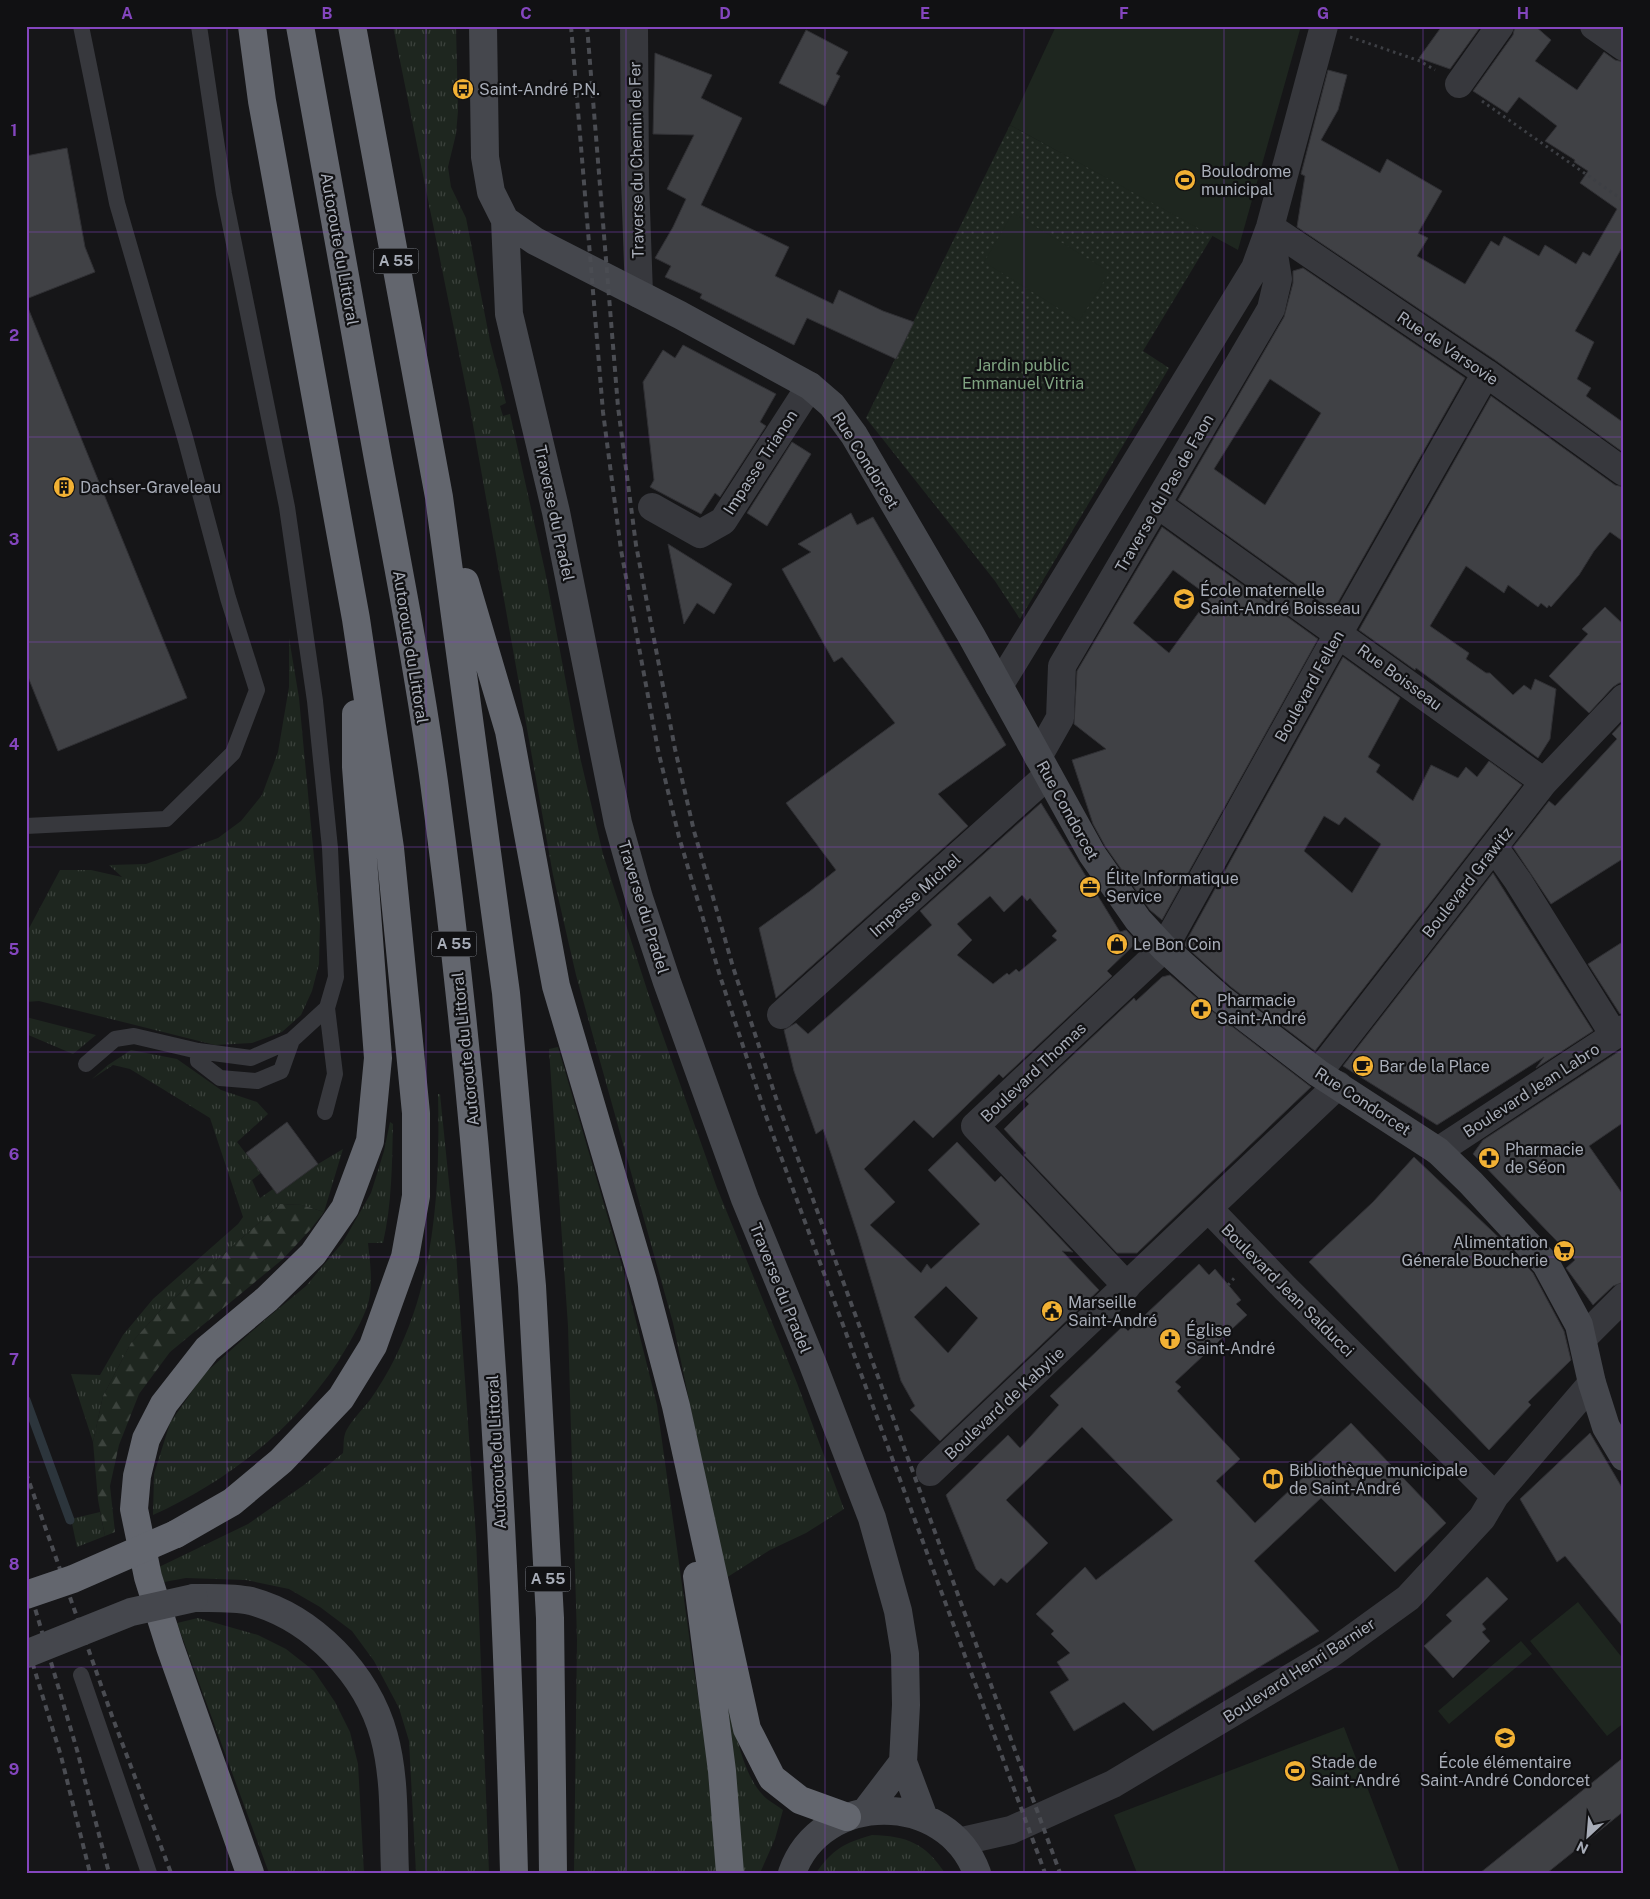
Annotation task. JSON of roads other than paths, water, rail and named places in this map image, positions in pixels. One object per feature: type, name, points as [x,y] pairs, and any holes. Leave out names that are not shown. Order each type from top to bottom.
[{"type":"highway","points":[[26,1595],[73,1579],[176,1534],[232,1502],[281,1461],[341,1398],[373,1346],[405,1257],[416,1196],[416,1113],[390,848],[356,619],[262,101],[252,26]]},
{"type":"highway","name":"Autoroute du Littoral","points":[[300,26],[396,555],[433,777],[463,1011],[489,1312],[505,1617],[514,1873]]},
{"type":"highway","name":"A 55","points":[[352,26],[439,497],[506,993],[532,1286],[550,1618],[553,1873]]},
{"type":"highway","points":[[439,497],[508,731],[556,986],[643,1281],[676,1406],[747,1730],[772,1778],[800,1800],[856,1814]]},
{"type":"highway","points":[[250,1873],[170,1647],[148,1577],[134,1509],[137,1476],[146,1439],[164,1404],[207,1349],[267,1299],[313,1254],[345,1208],[370,1141],[378,1058],[356,767],[356,619]]},
{"type":"highway","points":[[676,1406],[722,1771],[730,1873]]},
{"type":"main road","name":"Traverse du Pradel","points":[[483,26],[486,157],[491,192],[505,220],[509,314],[556,512],[618,823],[639,898],[667,982],[745,1200],[812,1362],[872,1518],[898,1612],[905,1654],[906,1705],[903,1762],[924,1818]]},
{"type":"main road","name":"Rue Condorcet","points":[[505,220],[535,241],[810,386],[832,404],[854,435],[971,635],[1092,854],[1138,920],[1164,948],[1221,999],[1328,1079],[1438,1150],[1546,1264],[1579,1325],[1592,1383],[1606,1427],[1624,1458]]},
{"type":"main road","points":[[26,1654],[131,1612],[194,1598],[223,1598],[250,1601],[280,1612],[309,1628],[331,1648],[351,1671],[369,1698],[384,1736],[391,1779],[395,1873]]},
{"type":"main road","points":[[856,1814],[903,1762]]},
{"type":"main road","points":[[792,1873],[796,1860],[818,1834],[856,1814],[885,1810],[905,1812],[924,1818],[942,1828],[958,1842],[974,1865],[977,1873]]},
{"type":"street","name":"Traverse du Chemin de Fer","points":[[634,26],[638,294]]},
{"type":"street","name":"Traverse du Pas de Faon","points":[[998,686],[1255,268],[1270,226],[1324,26]]},
{"type":"street","points":[[1459,84],[1500,26]]},
{"type":"street","points":[[1594,26],[1624,48]]},
{"type":"street","name":"Traverse du Pas de Faon","points":[[1043,766],[1060,718],[1062,666],[1271,309],[1278,279],[1270,226]]},
{"type":"street","name":"Rue de Varsovie","points":[[1270,226],[1486,373],[1624,472]]},
{"type":"street","name":"Boulevard Fellen","points":[[1164,948],[1338,633],[1486,373]]},
{"type":"street","name":"Impasse Trianon","points":[[652,507],[700,534],[722,520],[810,386]]},
{"type":"street","name":"Rue Boisseau","points":[[1157,504],[1544,782]]},
{"type":"street","name":"Boulevard Grawitz","points":[[1328,1079],[1494,847],[1544,782],[1624,698]]},
{"type":"street","name":"Impasse Michel","points":[[781,1015],[1043,766]]},
{"type":"street","points":[[1494,847],[1619,1032]]},
{"type":"street","name":"Boulevard Thomas","points":[[1127,1286],[975,1126],[1164,948]]},
{"type":"street","name":"Boulevard Jean Labro","points":[[1438,1150],[1619,1032]]},
{"type":"street","name":"Boulevard Jean Salducci","points":[[1328,1079],[1209,1209],[1285,1288],[1495,1496]]},
{"type":"street","name":"Boulevard de Kabylie","points":[[930,1472],[1209,1209]]},
{"type":"street","points":[[1583,1338],[1624,1297]]},
{"type":"street","name":"Boulevard Henri Barnier","points":[[958,1842],[1011,1830],[1114,1784],[1332,1653],[1408,1598],[1482,1518],[1495,1496],[1592,1383]]},
{"type":"lane","points":[[26,826],[166,819],[233,753],[257,690],[228,598],[186,441],[117,203],[81,26]]},
{"type":"lane","points":[[199,26],[224,194],[287,506],[315,701],[330,848],[336,977],[327,1008],[335,1074],[324,1112]]},
{"type":"lane","points":[[86,1064],[116,1039],[134,1036],[198,1051],[251,1058],[292,1040],[327,1008]]},
{"type":"lane","points":[[198,1051],[198,1061],[220,1078],[257,1081],[281,1071],[292,1040]]},
{"type":"lane","points":[[81,1675],[149,1873]]},
{"type":"waterway","points":[[26,1400],[70,1520]]},
{"type":"railway","points":[[571,26],[603,412],[621,550],[658,750],[679,837],[720,976],[766,1116],[1045,1873]]},
{"type":"railway","points":[[587,26],[618,407],[636,545],[675,749],[694,831],[733,967],[778,1104],[1060,1873]]},
{"type":"railway","points":[[26,1473],[112,1716],[171,1873]]},
{"type":"railway","points":[[26,1578],[77,1750],[109,1873]]},
{"type":"railway","points":[[26,1642],[61,1756],[90,1873]]},
{"type":"place","name":"Saint-André P.N.","points":[[463,89]]},
{"type":"place","name":"Boulodrome municipal","points":[[1185,180]]},
{"type":"place","name":"Dachser-Graveleau","points":[[64,487]]},
{"type":"place","name":"École maternelle Saint-André Boisseau","points":[[1184,599]]},
{"type":"place","name":"Élite Informatique Service","points":[[1090,887]]},
{"type":"place","name":"Le Bon Coin","points":[[1117,944]]},
{"type":"place","name":"Pharmacie Saint-André","points":[[1201,1009]]},
{"type":"place","name":"Bar de la Place","points":[[1363,1066]]},
{"type":"place","name":"Pharmacie de Séon","points":[[1489,1158]]},
{"type":"place","name":"Alimentation Génerale Boucherie","points":[[1564,1251]]},
{"type":"place","name":"Marseille Saint-André","points":[[1052,1311]]},
{"type":"place","name":"Église Saint-André","points":[[1170,1339]]},
{"type":"place","name":"Bibliothèque municipale de Saint-André","points":[[1273,1479]]},
{"type":"place","name":"École élémentaire Saint-André Condorcet","points":[[1505,1738]]},
{"type":"place","name":"Stade de Saint-André","points":[[1295,1771]]},
{"type":"park label","name":"Jardin public Emmanuel Vitria","points":[[1023,374]]}]
